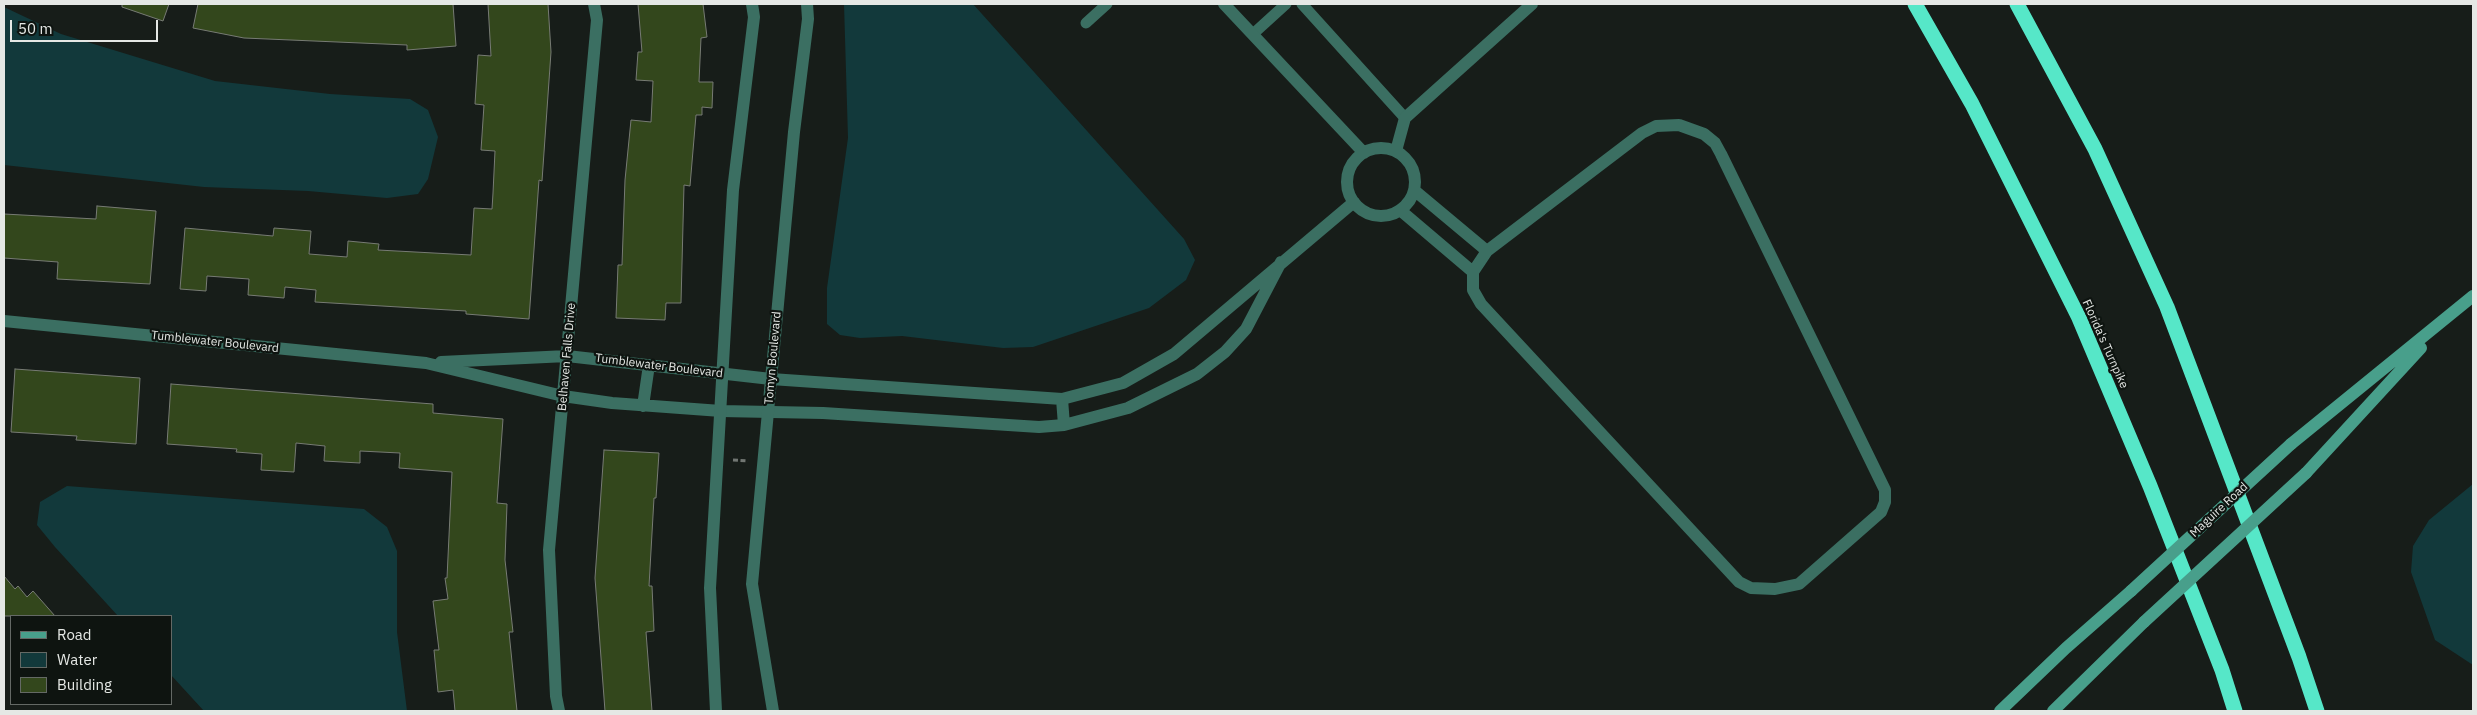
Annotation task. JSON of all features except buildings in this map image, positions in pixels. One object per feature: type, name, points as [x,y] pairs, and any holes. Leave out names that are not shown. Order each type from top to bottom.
[{"type":"highway","name":"Florida's Turnpike","points":[[1915,4],[1972,104],[2079,318],[2150,486],[2222,670],[2235,711]]},
{"type":"highway","points":[[2017,4],[2095,149],[2167,307],[2318,711]]},
{"type":"main road","name":"Maguire Road","points":[[2000,711],[2066,648],[2291,444],[2448,319],[2473,296]]},
{"type":"main road","name":"Maguire Road","points":[[2053,711],[2144,622],[2306,474],[2448,319]]},
{"type":"street","name":"Belhaven Falls Drive","points":[[559,711],[556,696],[549,550],[598,20],[594,4]]},
{"type":"street","points":[[716,711],[710,588],[733,190],[754,18],[752,4]]},
{"type":"street","name":"Tomyn Boulevard","points":[[773,711],[752,584],[794,132],[808,19],[807,4]]},
{"type":"street","points":[[1224,4],[1364,153]]},
{"type":"street","points":[[1396,151],[1405,118],[1532,4]]},
{"type":"street","points":[[1679,125],[1704,134],[1715,143],[1721,154],[1885,490],[1885,502],[1881,512],[1799,584],[1775,589],[1751,588],[1739,582],[1481,304],[1473,290],[1473,272],[1487,251],[1642,133],[1656,126],[1679,125]]},
{"type":"street","points":[[1380,148],[1396,151],[1412,166],[1415,177],[1411,198],[1400,210],[1384,216],[1372,215],[1362,210],[1354,202],[1349,192],[1347,181],[1350,170],[1356,160],[1364,153],[1380,148]]},
{"type":"street","points":[[1414,190],[1487,251]]},
{"type":"street","name":"Tumblewater Boulevard","points":[[426,363],[567,356],[771,379],[1062,399],[1123,384],[1174,354],[1354,202]]},
{"type":"street","points":[[1400,210],[1473,272]]},
{"type":"street","name":"Tumblewater Boulevard","points":[[4,321],[426,363],[563,396],[643,406],[721,411],[823,413],[1039,427],[1064,425],[1128,408],[1197,374],[1225,352],[1246,328],[1281,262]]},
{"type":"street","points":[[643,406],[649,365]]},
{"type":"street","points":[[1062,399],[1064,425]]},
{"type":"lane","points":[[1086,23],[1107,4]]},
{"type":"lane","points":[[1253,34],[1286,4]]},
{"type":"lane","points":[[1302,4],[1405,118]]},
{"type":"water","points":[[844,4],[973,4],[1184,239],[1195,260],[1186,280],[1149,308],[1033,347],[1003,348],[902,336],[860,338],[840,335],[827,324],[827,288],[848,138]]},
{"type":"water","points":[[4,7],[61,34],[215,81],[330,94],[410,99],[428,110],[438,137],[428,179],[418,194],[387,198],[308,191],[204,187],[4,165]]},
{"type":"water","points":[[2473,484],[2473,665],[2435,640],[2411,572],[2413,546],[2429,520]]},
{"type":"water","points":[[67,486],[364,509],[387,527],[397,551],[397,632],[407,711],[204,711],[172,676],[172,615],[117,615],[37,525],[40,502]]}]
